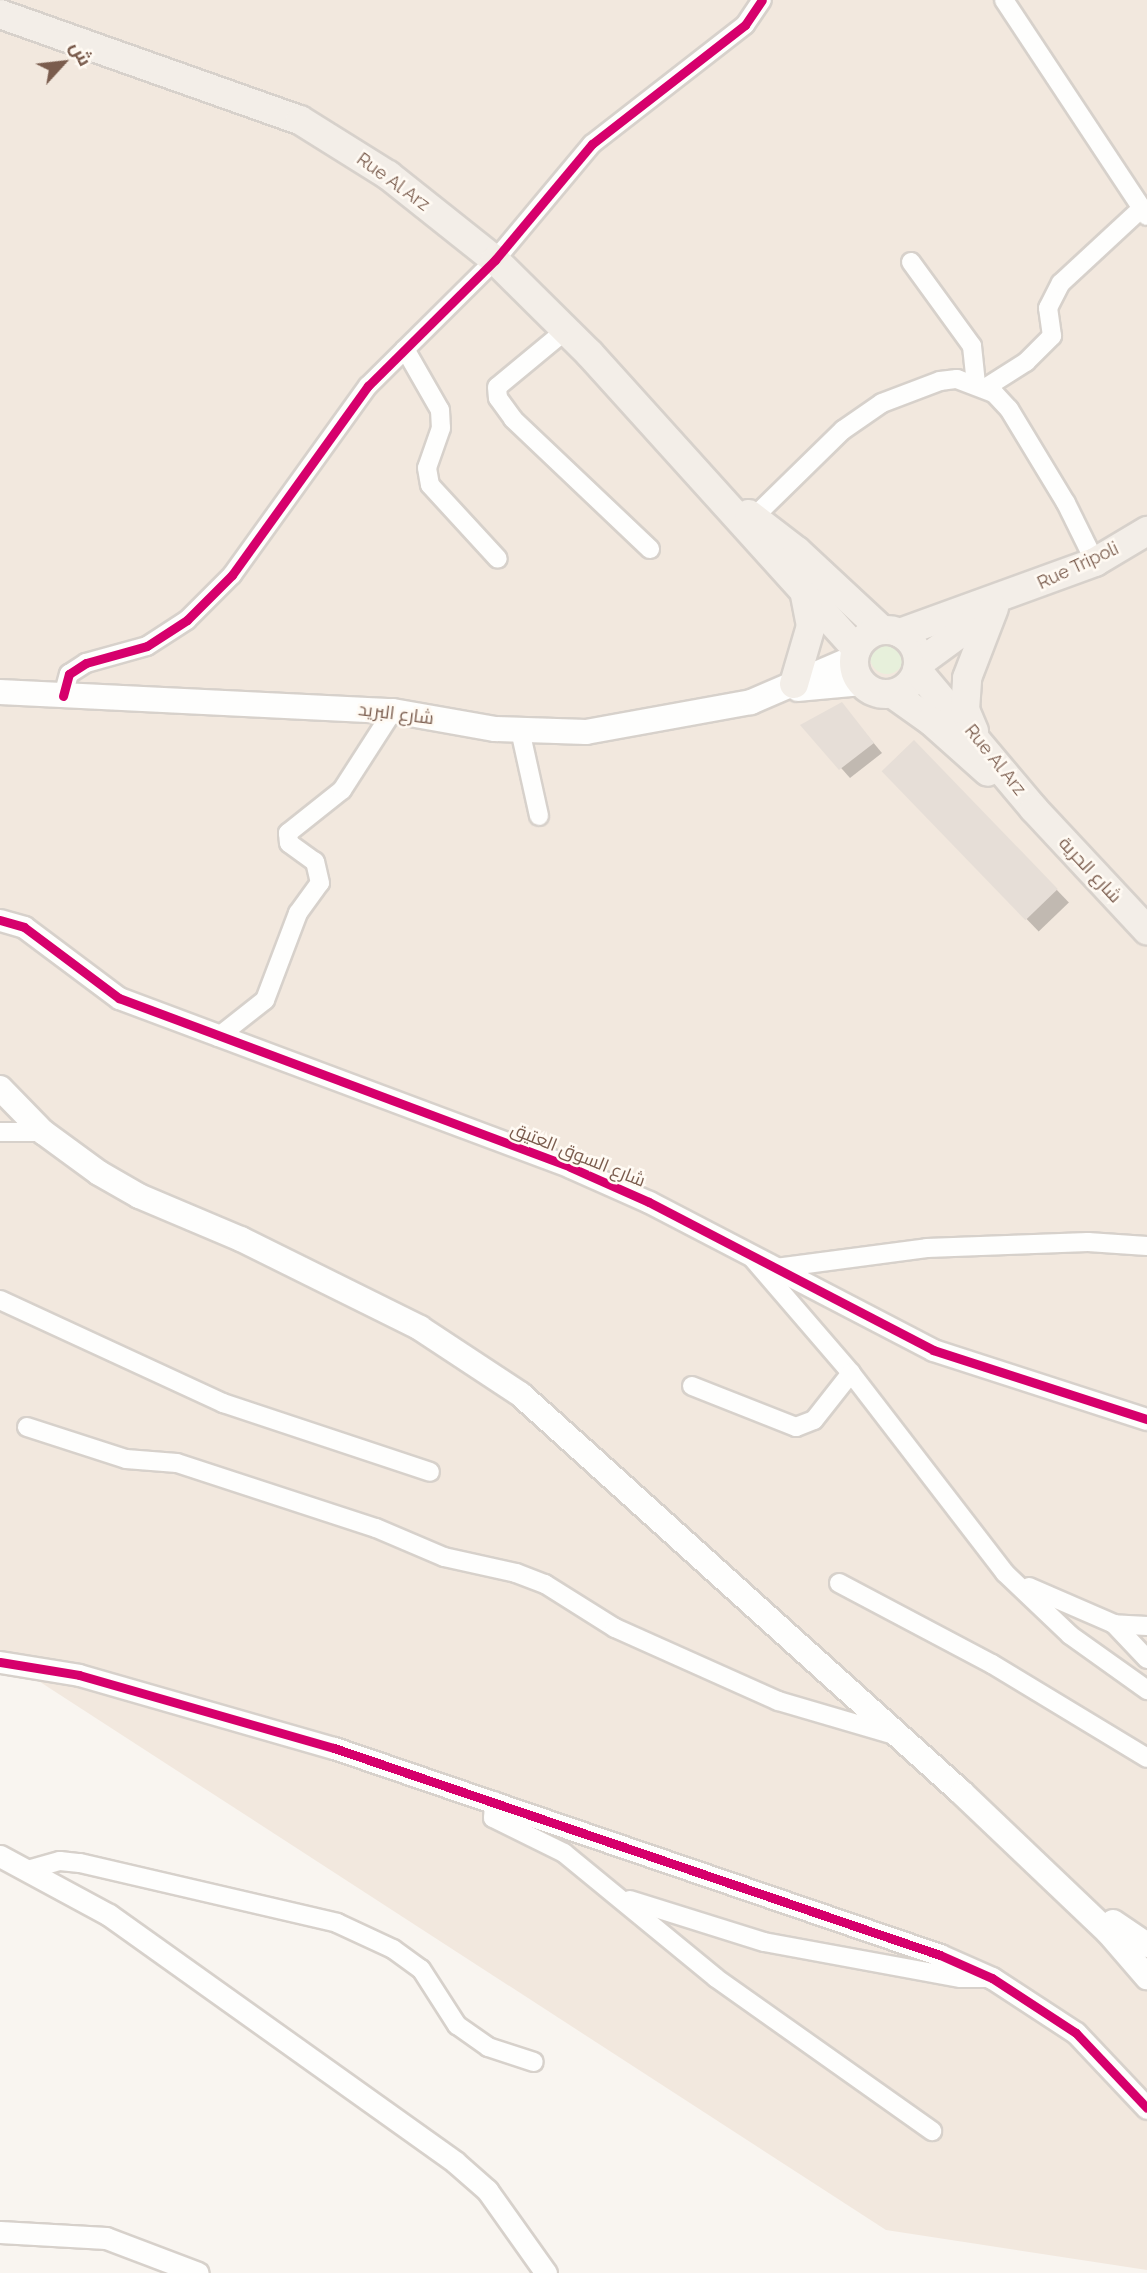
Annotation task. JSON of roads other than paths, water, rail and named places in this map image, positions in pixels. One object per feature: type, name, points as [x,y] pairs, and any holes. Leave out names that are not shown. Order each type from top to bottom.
[{"type":"main road","name":"Rue Al Arz","points":[[0,14],[300,120],[387,175],[495,260],[566,330],[702,478],[805,596],[857,663]]},
{"type":"main road","name":"Rue Al Arz","points":[[702,478],[797,551],[891,631]]},
{"type":"main road","name":"Rue Tripoli","points":[[891,631],[1001,603],[1095,562],[1147,531]]},
{"type":"main road","points":[[790,686],[810,636],[805,596]]},
{"type":"main road","name":"Rue Tripoli","points":[[918,667],[1001,603]]},
{"type":"main road","points":[[975,734],[965,710],[967,678],[1001,603]]},
{"type":"main road","points":[[891,631],[911,642],[918,667],[906,688],[893,694],[872,692],[857,663],[866,636],[891,631]]},
{"type":"main road","name":"شارع البريد","points":[[0,692],[393,710],[520,730],[611,728],[713,711],[857,663]]},
{"type":"main road","name":"Rue Al Arz","points":[[918,667],[1034,809]]},
{"type":"main road","name":"Rue Al Arz","points":[[893,694],[1034,809]]},
{"type":"main road","name":"شارع الحرية","points":[[1034,809],[1147,930]]},
{"type":"main road","points":[[0,1088],[43,1132],[139,1196],[345,1289],[476,1362],[572,1439],[629,1496],[841,1684],[891,1734],[962,1793],[1108,1932],[1147,1977]]},
{"type":"main road","points":[[1062,1891],[1147,1945]]},
{"type":"street","points":[[63,696],[69,674],[86,663],[147,646],[187,620],[233,575],[338,424],[405,349],[495,260],[592,145],[745,25],[762,0]]},
{"type":"street","points":[[980,386],[1026,362],[1052,336],[1049,301],[1061,283],[1144,213],[1077,104],[1004,0]]},
{"type":"street","points":[[911,262],[972,346],[980,386]]},
{"type":"street","points":[[566,330],[497,387],[498,398],[513,419],[650,549]]},
{"type":"street","points":[[405,349],[440,410],[441,428],[427,468],[430,485],[498,559]]},
{"type":"street","points":[[753,518],[832,439],[882,403],[940,381],[980,386],[1009,409],[1066,503],[1095,562]]},
{"type":"street","points":[[218,1037],[265,1000],[298,912],[320,883],[315,862],[289,843],[288,833],[342,790],[393,710]]},
{"type":"street","points":[[520,730],[539,816]]},
{"type":"street","name":"شارع السوق العتيق","points":[[0,920],[24,927],[119,998],[570,1167],[776,1268],[933,1350],[1096,1399],[1147,1419]]},
{"type":"street","points":[[0,1132],[43,1132]]},
{"type":"street","points":[[776,1268],[927,1248],[1088,1242],[1147,1246]]},
{"type":"street","points":[[748,1254],[851,1373],[1004,1573],[1070,1635],[1147,1690]]},
{"type":"street","points":[[0,1300],[223,1403],[430,1472]]},
{"type":"street","points":[[692,1386],[796,1427],[814,1420],[851,1373]]},
{"type":"street","points":[[27,1427],[126,1459],[177,1462],[376,1528],[444,1556],[516,1573],[545,1584],[615,1628],[778,1701],[891,1734]]},
{"type":"street","points":[[1004,1573],[1050,1600],[1114,1624],[1147,1626]]},
{"type":"street","points":[[839,1583],[992,1664],[1147,1758]]},
{"type":"street","points":[[1114,1624],[1147,1659]]},
{"type":"street","points":[[0,1662],[79,1675],[334,1748],[940,1955],[992,1978],[1076,2034],[1147,2108]]},
{"type":"street","points":[[494,1801],[493,1818],[564,1853],[716,1978],[932,2131]]},
{"type":"street","points":[[0,1856],[127,1926],[455,2162],[487,2190],[546,2273]]},
{"type":"street","points":[[28,1870],[60,1861],[80,1863],[337,1923],[393,1949],[421,1969],[457,2025],[488,2047],[534,2062]]},
{"type":"street","points":[[620,1897],[764,1942],[961,1978],[992,1978]]},
{"type":"street","points":[[0,2222],[28,2233]]},
{"type":"street","points":[[0,2232],[106,2238],[198,2273]]}]
